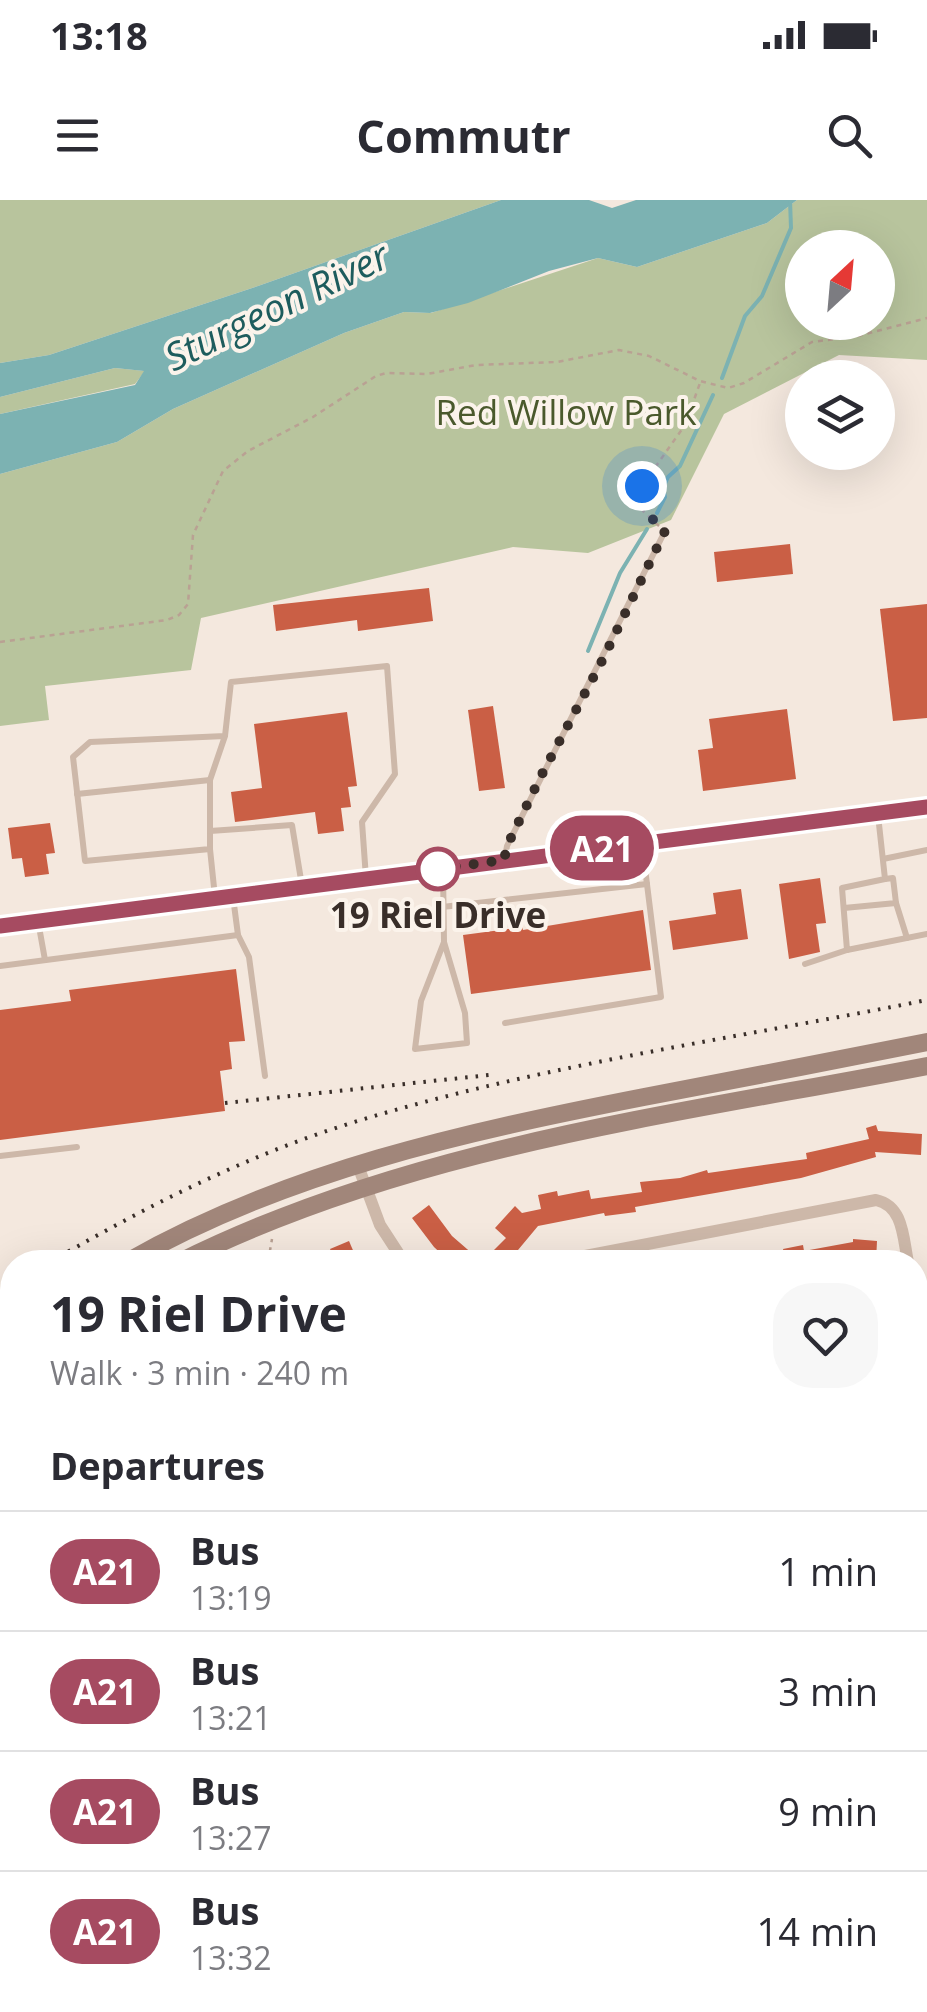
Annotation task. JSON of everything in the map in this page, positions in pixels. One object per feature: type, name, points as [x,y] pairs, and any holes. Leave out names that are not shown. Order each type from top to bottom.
[{"type":"main road","points":[[150,1250],[257,1200],[357,1163],[499,1125],[927,1042]]},
{"type":"main road","points":[[207,1250],[366,1186],[488,1151],[927,1066]]},
{"type":"street","points":[[0,926],[927,807]]},
{"type":"street","points":[[357,1163],[387,1240],[395,1250]]},
{"type":"street","points":[[606,1250],[876,1200],[888,1203],[896,1212],[905,1250]]},
{"type":"lane","points":[[504,860],[541,776],[665,531]]},
{"type":"lane","points":[[215,898],[210,780],[226,736],[231,682],[387,666],[394,774],[362,822],[366,878]]},
{"type":"lane","points":[[210,849],[85,860],[73,756],[90,742],[226,736]]},
{"type":"lane","points":[[77,794],[210,780]]},
{"type":"lane","points":[[878,814],[885,879]]},
{"type":"lane","points":[[210,831],[292,825],[302,886]]},
{"type":"lane","points":[[505,1023],[661,997],[642,843]]},
{"type":"lane","points":[[882,859],[927,850]]},
{"type":"lane","points":[[442,868],[444,942],[464,1013],[467,1043],[416,1048],[421,1001],[444,942]]},
{"type":"lane","points":[[846,950],[842,888],[885,879],[892,878],[907,938]]},
{"type":"lane","points":[[442,907],[647,884]]},
{"type":"lane","points":[[233,895],[238,934],[249,956],[265,1076]]},
{"type":"lane","points":[[844,908],[896,903]]},
{"type":"lane","points":[[38,920],[45,960]]},
{"type":"lane","points":[[0,966],[238,934]]},
{"type":"lane","points":[[804,964],[846,950],[927,934]]},
{"type":"lane","points":[[0,1156],[77,1147]]},
{"type":"path","points":[[0,642],[167,620],[179,615],[188,604],[192,535],[224,471],[248,450],[313,417],[376,376],[428,374],[476,364],[556,362],[619,350],[649,356],[720,388],[744,383],[812,342],[858,336],[927,318]]},
{"type":"path","points":[[665,531],[643,510],[640,494],[646,478],[685,425],[700,382]]},
{"type":"path","points":[[270,1250],[272,1236]]},
{"type":"green space","points":[[0,200],[501,200],[49,355],[0,363]]},
{"type":"green space","name":"Red Willow Park","points":[[797,200],[927,200],[927,360],[839,355],[829,360],[785,360],[785,383],[724,414],[671,520],[588,553],[513,547],[201,618],[191,670],[45,686],[49,720],[0,726],[0,474],[117,442],[173,409],[344,333],[404,312],[431,313],[598,258],[637,267],[767,223]]},
{"type":"green space","points":[[115,368],[145,371],[135,384],[0,414],[0,397]]},
{"type":"water","name":"Sturgeon River","points":[[501,200],[589,200],[612,208],[636,200],[797,200],[767,223],[637,267],[598,258],[549,271],[468,303],[430,313],[404,312],[344,333],[173,409],[117,442],[0,474],[0,414],[135,385],[144,371],[115,368],[0,397],[0,363],[49,355]]},
{"type":"building","points":[[790,544],[793,574],[717,582],[714,552]]},
{"type":"building","points":[[429,588],[433,621],[358,631],[357,620],[276,631],[273,605]]},
{"type":"building","points":[[927,604],[927,718],[893,721],[880,609]]},
{"type":"building","points":[[493,706],[505,788],[479,791],[468,710]]},
{"type":"building","points":[[787,709],[796,779],[703,791],[698,750],[713,748],[709,719]]},
{"type":"building","points":[[347,712],[357,786],[348,787],[351,807],[341,808],[344,831],[318,834],[315,812],[235,822],[231,792],[262,788],[254,724]]},
{"type":"building","points":[[50,823],[55,853],[46,854],[49,874],[25,877],[22,858],[12,859],[8,828]]},
{"type":"building","points":[[820,878],[826,923],[816,924],[820,952],[789,959],[779,884]]},
{"type":"building","points":[[741,889],[748,939],[673,950],[669,921],[716,914],[713,893]]},
{"type":"building","points":[[643,910],[651,970],[471,994],[463,935],[522,927],[523,930]]},
{"type":"building","points":[[236,969],[245,1041],[229,1042],[232,1069],[220,1071],[225,1111],[0,1140],[0,1010],[71,1001],[69,990]]},
{"type":"building","points":[[876,1125],[878,1131],[922,1134],[921,1155],[875,1152],[876,1157],[801,1178],[635,1207],[636,1212],[605,1216],[604,1213],[538,1226],[518,1250],[494,1250],[506,1238],[495,1228],[515,1206],[522,1213],[541,1209],[538,1195],[589,1190],[591,1199],[642,1192],[640,1182],[807,1159],[806,1153],[869,1139],[866,1128]]},
{"type":"building","points":[[429,1205],[468,1250],[437,1250],[412,1218]]},
{"type":"building","points":[[349,1241],[353,1250],[330,1250]]},
{"type":"building","points":[[877,1241],[877,1250],[809,1250]]},
{"type":"waterway","points":[[722,378],[745,316],[762,296],[791,228],[790,200]]},
{"type":"waterway","points":[[657,513],[668,477],[680,466],[713,395]]},
{"type":"waterway","points":[[588,651],[620,573],[647,529]]},
{"type":"railway","points":[[71,1250],[201,1182],[280,1148],[361,1120],[572,1067],[927,1000]]},
{"type":"railway","points":[[225,1103],[489,1075]]},
{"type":"bus line","name":"A21","points":[[0,926],[927,807]]},
{"type":"place","name":"19 Riel Drive","points":[[438,869]]},
{"type":"route","points":[[438,869],[504,860],[507,846],[558,741],[665,531],[643,510],[642,486]]}]
